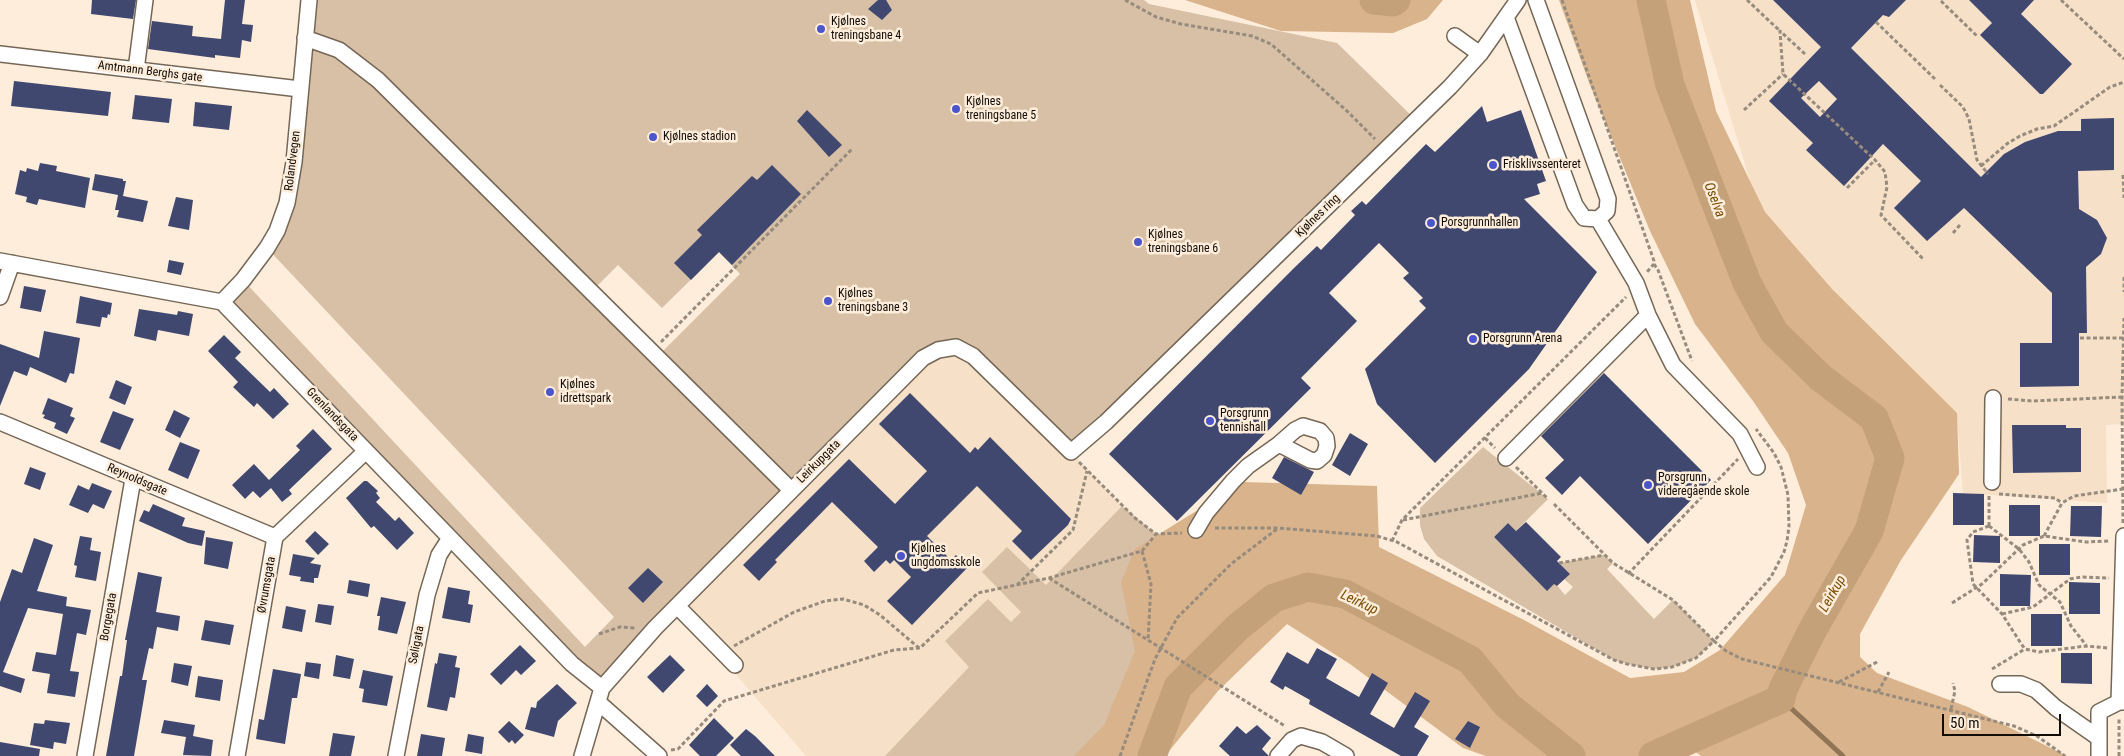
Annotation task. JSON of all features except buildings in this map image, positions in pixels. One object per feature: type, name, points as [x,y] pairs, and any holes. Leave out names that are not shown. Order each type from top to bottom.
[{"type":"street","points":[[136,70],[145,0]]},
{"type":"street","name":"Rolandvegen","points":[[222,302],[243,280],[267,248],[284,210],[294,162],[309,0]]},
{"type":"street","name":"Kjølnes ring","points":[[1071,452],[1106,422],[1387,150],[1480,54],[1518,0]]},
{"type":"street","points":[[1506,17],[1575,205],[1584,218],[1598,219],[1607,212],[1608,199],[1536,0]]},
{"type":"street","points":[[1455,36],[1480,54]]},
{"type":"street","points":[[305,38],[339,50],[378,80],[791,490]]},
{"type":"street","name":"Amtmann Berghs gate","points":[[0,54],[300,89]]},
{"type":"street","points":[[1598,219],[1636,283],[1648,314],[1673,365],[1740,434],[1749,448],[1757,467]]},
{"type":"street","points":[[0,297],[6,262],[222,302]]},
{"type":"street","name":"Grenlandsgata","points":[[222,302],[658,755]]},
{"type":"street","points":[[1506,458],[1648,314]]},
{"type":"street","name":"Leirkupgata","points":[[582,756],[600,695],[656,628],[923,358],[938,350],[956,347],[973,356],[1071,452]]},
{"type":"street","points":[[1992,398],[1992,482]]},
{"type":"street","name":"Reynoldsgate","points":[[0,422],[276,537]]},
{"type":"street","points":[[1196,530],[1206,513],[1232,481],[1248,466],[1279,444]]},
{"type":"street","points":[[276,537],[366,451]]},
{"type":"street","name":"Borgegata","points":[[85,756],[134,479]]},
{"type":"street","name":"Øvrumsgata","points":[[237,756],[276,537]]},
{"type":"street","name":"Søligata","points":[[396,756],[427,595],[439,555],[450,538]]},
{"type":"street","points":[[2099,756],[2100,712],[2122,702],[2121,649],[2124,538]]},
{"type":"street","points":[[678,607],[735,665]]},
{"type":"street","points":[[2000,684],[2021,684],[2036,690],[2056,708],[2099,738]]},
{"type":"street","points":[[1278,756],[1292,740],[1301,736],[1322,742],[1346,756]]},
{"type":"path","points":[[1124,0],[1156,17],[1181,24],[1252,36],[1271,44],[1347,111],[1387,150]]},
{"type":"path","points":[[1392,541],[1402,520],[1624,300],[1636,283],[1652,268],[1654,261],[1562,0]]},
{"type":"path","points":[[1747,0],[1805,54]]},
{"type":"path","points":[[2061,0],[2124,59]]},
{"type":"path","points":[[1942,1],[1978,37]]},
{"type":"path","points":[[1876,22],[1936,80]]},
{"type":"path","points":[[1780,31],[1783,74],[1876,160],[1885,172],[1888,187],[1881,216],[1924,260]]},
{"type":"path","points":[[1744,110],[1783,74]]},
{"type":"path","points":[[1981,166],[2008,143],[2037,129],[2054,126],[2110,87],[2124,82]]},
{"type":"path","points":[[1940,85],[1963,107],[1969,119],[1974,153],[1988,174]]},
{"type":"path","points":[[652,352],[852,149]]},
{"type":"path","points":[[1847,188],[1876,160]]},
{"type":"path","points":[[2124,176],[2124,198]]},
{"type":"path","points":[[1953,233],[1960,225]]},
{"type":"path","points":[[2124,277],[2124,292]]},
{"type":"path","points":[[1952,603],[1976,588],[2023,544],[2044,536],[2086,542],[2124,538],[2122,397],[2124,318]]},
{"type":"path","points":[[2080,338],[2124,338]]},
{"type":"path","points":[[1992,398],[2032,401],[2122,397]]},
{"type":"path","points":[[1628,574],[1749,448]]},
{"type":"path","points":[[1071,452],[1087,471],[1135,518],[1156,534],[1177,534],[1196,530],[1277,528],[1368,535],[1392,541],[1614,660],[1627,664],[1654,669],[1672,667],[1696,658],[1714,641]]},
{"type":"path","points":[[1016,585],[1073,530],[1087,471]]},
{"type":"path","points":[[2044,536],[2062,503],[2074,496],[2123,489]]},
{"type":"path","points":[[1402,520],[1542,493]]},
{"type":"path","points":[[1989,526],[1989,493],[2055,498],[2062,503]]},
{"type":"path","points":[[1554,504],[1604,555],[1628,574],[1673,600],[1714,641],[1726,651],[1742,659],[2014,726],[2037,736],[2065,756]]},
{"type":"path","points":[[1989,526],[2019,549],[2029,562],[2039,586],[2060,602],[2071,626],[2086,646]]},
{"type":"path","points":[[1989,526],[1973,532],[1967,540],[1973,584],[2002,614],[2025,649]]},
{"type":"path","points":[[1120,756],[1160,649],[1182,611],[1231,564],[1277,528]]},
{"type":"path","points":[[658,755],[678,749],[724,701],[894,650],[920,648],[978,593],[1049,578],[1142,551],[1156,534]]},
{"type":"path","points":[[1142,551],[1151,584],[1148,642]]},
{"type":"path","points":[[1559,563],[1604,555]]},
{"type":"path","points":[[2002,614],[2028,610],[2070,579],[2081,576],[2122,578]]},
{"type":"path","points":[[1049,578],[1148,642],[1301,736]]},
{"type":"path","points":[[723,652],[794,612],[825,601],[843,599],[864,605],[880,615],[920,648]]},
{"type":"path","points":[[599,634],[620,627],[656,628]]},
{"type":"path","points":[[1992,670],[2025,649],[2052,652],[2086,646],[2121,649]]},
{"type":"path","points":[[1838,682],[1878,661]]},
{"type":"path","points":[[1878,692],[1889,672]]},
{"type":"path","points":[[1951,709],[1955,692],[1953,683]]},
{"type":"path","points":[[2119,756],[2122,702]]},
{"type":"shaded area","points":[[309,0],[1144,0],[1149,4],[1337,43],[1416,120],[1071,452],[973,356],[938,350],[602,688],[222,302],[243,280],[585,647],[614,617],[267,248],[287,203]],"holes":[[[719,252],[740,274],[657,357],[592,291],[618,265],[662,308]]]},
{"type":"shaded area","points":[[1185,0],[1443,0],[1427,19],[1393,33],[1281,31]]},
{"type":"shaded area","points":[[1559,0],[1690,0],[1716,111],[1765,212],[1832,289],[1957,413],[1959,474],[1901,560],[1860,634],[1860,657],[1877,673],[1968,707],[2067,756],[1701,756],[1675,736],[1647,756],[1486,756],[1463,748],[1350,664],[1287,624],[1218,691],[1165,756],[1074,756],[1104,725],[1135,651],[1121,582],[1135,549],[1243,482],[1377,486],[1379,547],[1524,620],[1630,678],[1684,672],[1720,650],[1785,575],[1806,505],[1788,453],[1753,401],[1695,324],[1650,231],[1590,85]]},
{"type":"shaded area","points":[[1695,0],[2124,0],[2124,424],[2106,425],[2107,503],[1963,493],[1957,420],[1765,230]]},
{"type":"shaded area","name":"Kjølnes ungdomsskole","points":[[938,350],[973,356],[1071,452],[1122,506],[885,756],[806,756],[678,607]]},
{"type":"shaded area","points":[[1483,447],[1548,499],[1516,531],[1508,523],[1494,537],[1547,590],[1555,583],[1565,595],[1573,587],[1564,579],[1569,573],[1559,563],[1604,555],[1613,563],[1607,569],[1654,619],[1673,600],[1714,641],[1696,658],[1672,667],[1655,669],[1627,664],[1614,660],[1437,556],[1424,539],[1420,525],[1420,508]]},
{"type":"shaded area","points":[[1122,506],[1156,534],[1150,547],[1181,631],[1080,756],[885,756],[969,667],[945,641],[988,599],[1011,622],[1021,612],[982,572],[1007,547],[1046,585]]},
{"type":"waterway","name":"Oselva","points":[[1374,0],[1393,2],[1396,0]]},
{"type":"waterway","name":"Leirkup","points":[[1651,0],[1670,85],[1747,283],[1774,332],[1821,378],[1874,418],[1890,458],[1869,531],[1813,629],[1783,689],[1781,699],[1653,756]]},
{"type":"waterway","name":"Leirkup","points":[[1152,756],[1178,687],[1238,627],[1274,598],[1308,587],[1345,594],[1470,660],[1508,706],[1571,756]]},
{"type":"waterway","points":[[1781,699],[1843,756]]},
{"type":"place","name":"Kjølnes treningsbane 4","points":[[821,29]]},
{"type":"place","name":"Kjølnes treningsbane 5","points":[[956,109]]},
{"type":"place","name":"Kjølnes stadion","points":[[653,137]]},
{"type":"place","name":"Frisklivssenteret","points":[[1493,165]]},
{"type":"place","name":"Porsgrunnhallen","points":[[1431,223]]},
{"type":"place","name":"Kjølnes treningsbane 6","points":[[1138,242]]},
{"type":"place","name":"Kjølnes treningsbane 3","points":[[828,301]]},
{"type":"place","name":"Porsgrunn Arena","points":[[1473,339]]},
{"type":"place","name":"Kjølnes idrettspark","points":[[550,392]]},
{"type":"place","name":"Porsgrunn tennishall","points":[[1210,421]]},
{"type":"place","name":"Porsgrunn videregående skole","points":[[1648,485]]},
{"type":"place","name":"Kjølnes ungdomsskole","points":[[901,556]]}]
